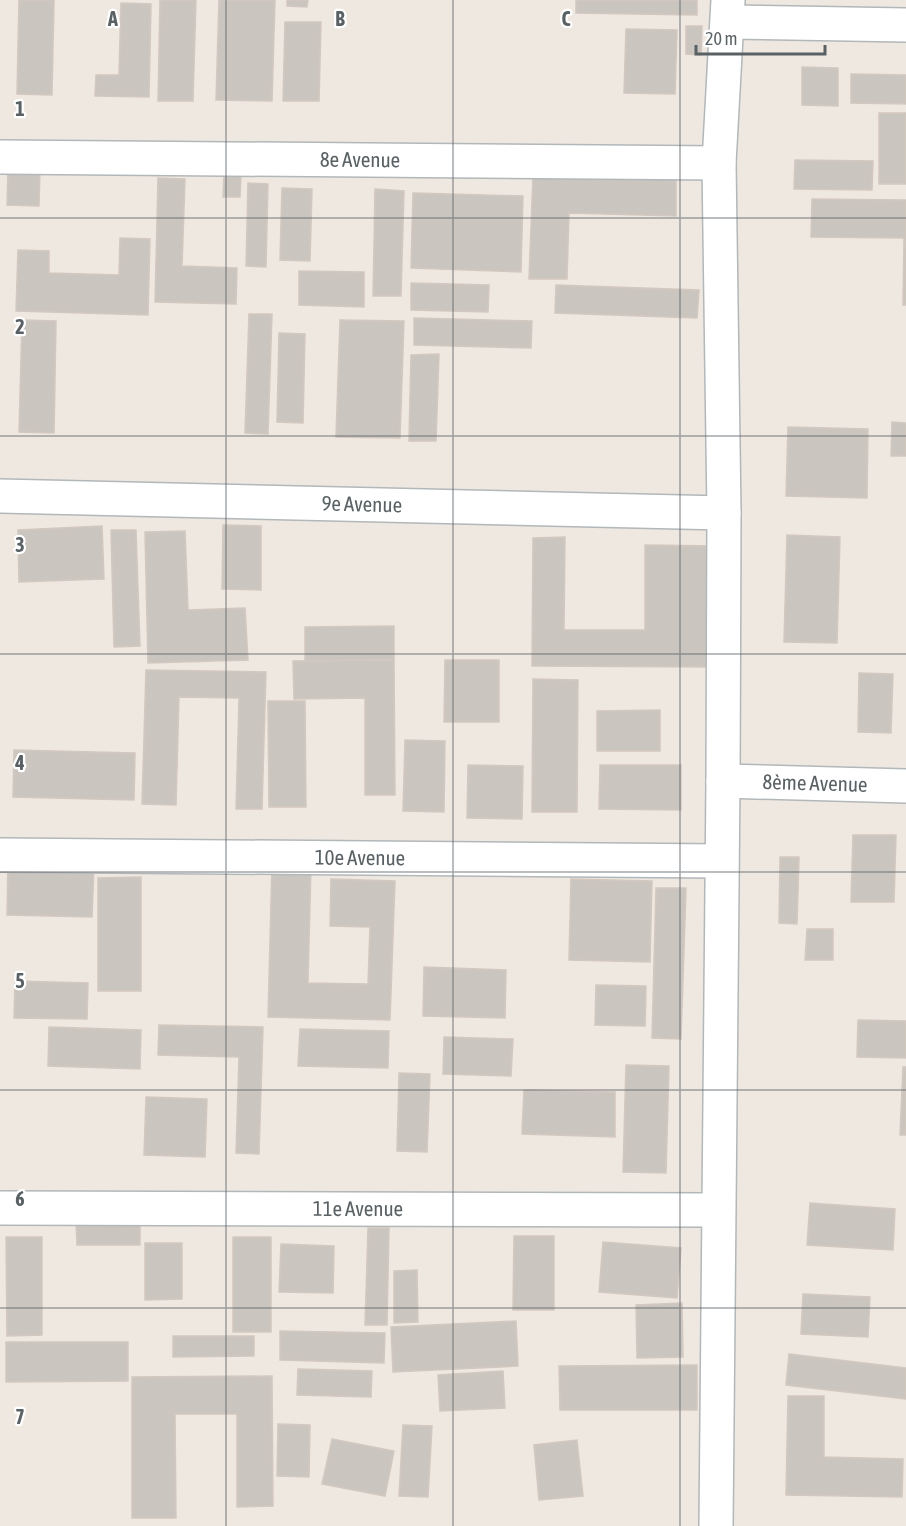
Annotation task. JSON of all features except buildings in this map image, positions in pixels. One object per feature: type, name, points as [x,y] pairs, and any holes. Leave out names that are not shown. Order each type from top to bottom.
[{"type":"street","points":[[716,1526],[724,513],[719,163],[728,11],[906,25]]},
{"type":"street","name":"8e Avenue","points":[[0,157],[719,163]]},
{"type":"street","name":"9e Avenue","points":[[0,496],[724,513]]},
{"type":"street","name":"8ème Avenue","points":[[723,781],[906,786]]},
{"type":"street","name":"10e Avenue","points":[[0,855],[721,861]]},
{"type":"street","name":"11e Avenue","points":[[0,1208],[717,1210]]}]
